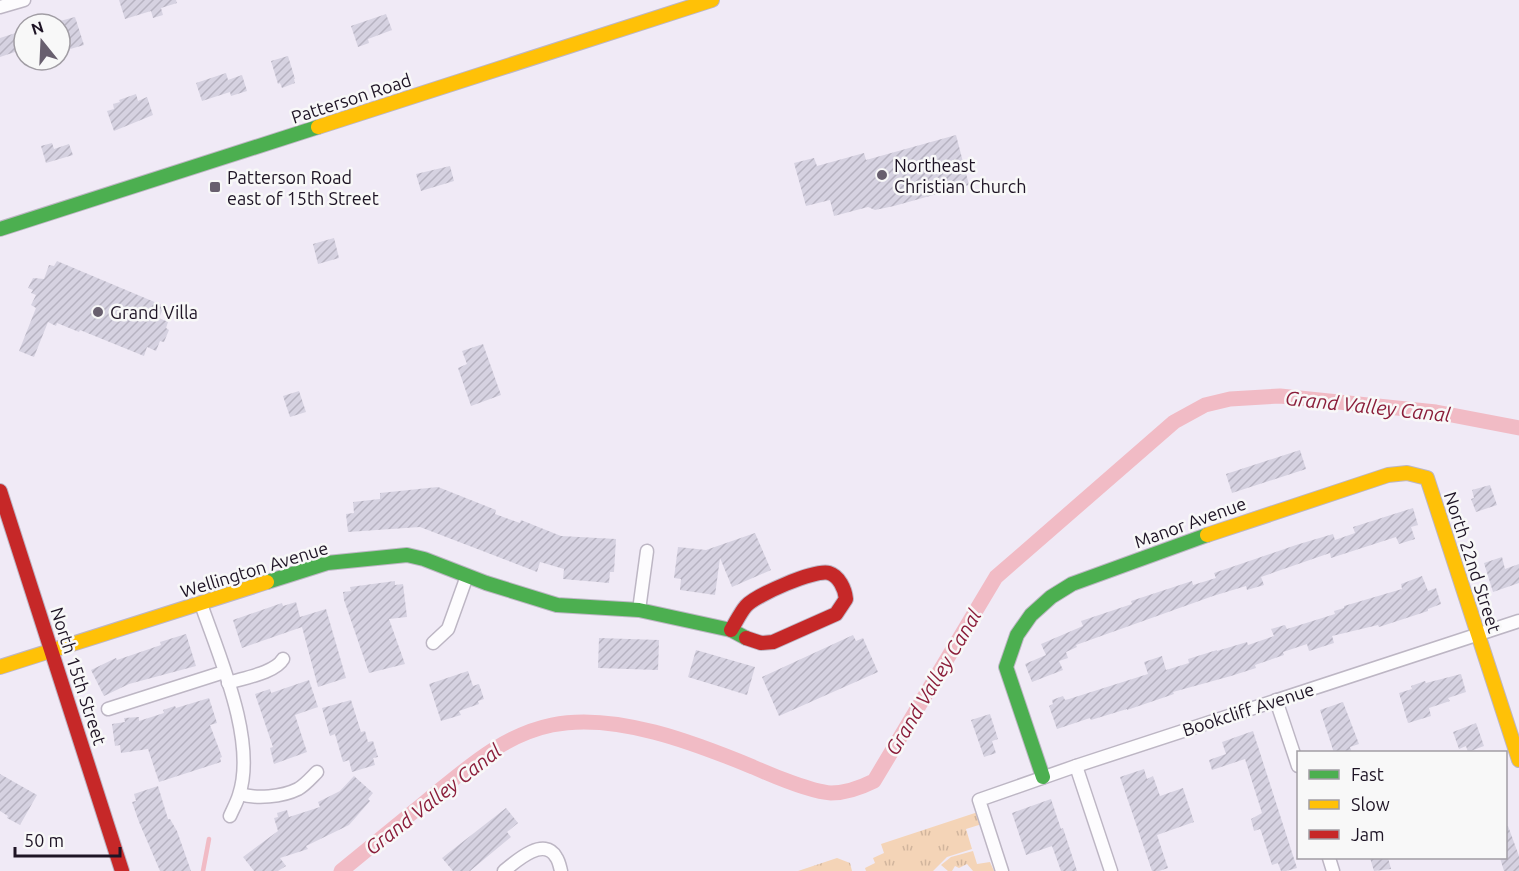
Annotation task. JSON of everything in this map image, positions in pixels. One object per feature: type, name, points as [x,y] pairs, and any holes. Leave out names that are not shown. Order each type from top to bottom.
[{"type":"street","points":[[0,7],[24,0]]},
{"type":"street","name":"Patterson Road","points":[[0,229],[712,0]]},
{"type":"street","name":"Manor Avenue","points":[[1043,777],[1006,667],[1017,635],[1031,615],[1052,597],[1072,584],[1233,525],[1388,475],[1407,472],[1427,478]]},
{"type":"street","name":"North 22nd Street","points":[[1427,478],[1519,760]]},
{"type":"street","name":"North 15th Street","points":[[0,491],[122,871]]},
{"type":"street","points":[[639,610],[648,551]]},
{"type":"street","name":"Wellington Avenue","points":[[0,668],[327,563],[385,556],[407,555],[424,559],[467,576],[557,605],[639,610],[731,630],[761,643],[773,642],[836,614],[846,599],[842,583],[836,576],[827,572],[816,573],[761,595],[747,604],[731,630]]},
{"type":"street","points":[[433,643],[448,628],[467,576]]},
{"type":"street","points":[[201,604],[238,715],[243,741],[244,767],[240,794],[230,816]]},
{"type":"street","name":"Bookcliff Avenue","points":[[1002,871],[979,800],[1519,621]]},
{"type":"street","points":[[108,709],[226,678],[271,669],[279,665],[283,659]]},
{"type":"street","points":[[1276,700],[1297,760]]},
{"type":"street","points":[[1076,766],[1111,871]]},
{"type":"street","points":[[240,794],[250,797],[286,793],[298,789],[317,772]]},
{"type":"street","points":[[504,871],[521,857],[536,850],[549,850],[556,856],[561,871]]},
{"type":"green space","points":[[978,812],[982,824],[966,829],[972,849],[947,857],[933,871],[866,871],[865,868],[875,863],[873,858],[884,853],[881,844]]},
{"type":"green space","points":[[973,851],[977,864],[990,862],[994,871],[973,871],[967,864],[959,868],[955,866],[952,871],[948,871],[941,865],[951,857]]},
{"type":"green space","points":[[837,858],[850,863],[852,871],[798,871]]},
{"type":"building","points":[[119,0],[176,0],[177,3],[161,8],[163,15],[153,18],[151,11],[125,19]]},
{"type":"building","points":[[386,14],[392,30],[368,39],[369,43],[358,47],[351,26]]},
{"type":"building","points":[[75,17],[84,45],[72,48],[72,18]]},
{"type":"building","points":[[12,34],[12,53],[0,57],[0,38]]},
{"type":"building","points":[[288,56],[295,83],[282,88],[280,83],[278,84],[271,61]]},
{"type":"building","points":[[226,73],[228,80],[242,75],[247,91],[231,96],[230,92],[202,101],[196,83]]},
{"type":"building","points":[[136,94],[138,101],[147,97],[153,115],[114,131],[107,111],[114,109],[113,104],[120,102],[119,100]]},
{"type":"building","name":"Northeast Christian Church","points":[[956,135],[969,185],[894,206],[875,210],[868,207],[834,216],[830,200],[806,206],[794,163],[814,158],[817,166],[864,153],[866,160]]},
{"type":"building","points":[[52,143],[54,149],[69,144],[73,155],[46,163],[41,146]]},
{"type":"building","points":[[450,166],[454,181],[421,191],[416,174]]},
{"type":"building","points":[[334,238],[339,258],[318,264],[313,244]]},
{"type":"building","name":"Grand Villa","points":[[57,261],[164,306],[159,318],[168,322],[166,328],[169,330],[164,342],[160,341],[156,351],[147,347],[144,356],[80,330],[79,332],[57,323],[56,326],[48,322],[34,357],[19,351],[36,308],[31,305],[36,295],[28,288],[33,278],[44,279],[49,265],[54,266]]},
{"type":"building","points":[[483,344],[501,395],[471,406],[458,368],[467,364],[462,351]]},
{"type":"building","points":[[299,391],[306,412],[290,417],[283,396]]},
{"type":"building","points":[[1300,450],[1306,469],[1232,493],[1226,474]]},
{"type":"building","points":[[1490,485],[1497,505],[1476,512],[1471,499],[1474,498],[1472,490]]},
{"type":"building","points":[[438,487],[496,510],[495,514],[520,523],[521,520],[561,536],[616,539],[614,572],[610,572],[609,583],[563,579],[564,569],[540,562],[537,572],[420,527],[348,532],[346,514],[354,513],[353,502],[380,499],[380,493]]},
{"type":"building","points":[[1413,508],[1418,525],[1411,527],[1415,539],[1399,544],[1396,537],[1331,558],[1330,553],[1261,577],[1264,585],[1247,590],[1246,586],[1213,596],[1076,645],[1077,647],[1066,652],[1068,658],[1059,661],[1063,670],[1032,682],[1025,664],[1046,655],[1041,644],[1083,626],[1081,621],[1132,604],[1131,601],[1192,581],[1193,585],[1216,578],[1214,573],[1296,545],[1333,534],[1335,540],[1355,533],[1353,527]]},
{"type":"building","points":[[755,533],[771,570],[732,587],[720,558],[715,595],[680,590],[681,579],[674,578],[678,547],[706,550]]},
{"type":"building","points":[[1502,557],[1505,569],[1519,564],[1519,583],[1493,592],[1484,563]]},
{"type":"building","points":[[1422,576],[1428,591],[1436,588],[1441,604],[1428,611],[1379,627],[1378,625],[1332,636],[1334,643],[1309,651],[1307,644],[1255,665],[1256,668],[1173,692],[1174,694],[1127,710],[1091,720],[1090,718],[1057,729],[1049,706],[1053,704],[1052,700],[1063,696],[1065,700],[1069,699],[1148,674],[1144,662],[1162,656],[1166,670],[1189,663],[1188,659],[1217,650],[1247,642],[1248,645],[1274,636],[1271,629],[1285,625],[1287,629],[1335,614],[1334,611],[1344,606],[1402,589],[1401,584]]},
{"type":"building","points":[[395,581],[395,585],[403,584],[407,617],[389,619],[405,664],[369,673],[343,592],[351,591],[350,587]]},
{"type":"building","points":[[296,602],[300,617],[326,609],[346,678],[318,687],[302,627],[242,648],[233,620],[282,603],[283,606]]},
{"type":"building","points":[[186,634],[196,666],[129,684],[104,696],[91,670],[116,658],[117,660],[161,645],[160,642]]},
{"type":"building","points":[[853,635],[856,641],[863,638],[878,672],[779,716],[762,677]]},
{"type":"building","points":[[599,638],[659,640],[658,670],[598,668]]},
{"type":"building","points":[[696,650],[755,667],[747,695],[688,677]]},
{"type":"building","points":[[468,671],[473,686],[479,684],[484,699],[478,701],[479,704],[459,711],[461,715],[441,721],[429,684]]},
{"type":"building","points":[[1461,674],[1466,692],[1448,698],[1450,701],[1429,708],[1431,716],[1408,723],[1399,693],[1412,689],[1411,686],[1425,681],[1426,683]]},
{"type":"building","points":[[309,680],[318,707],[295,715],[307,752],[274,764],[270,748],[273,747],[255,694],[270,689],[271,693]]},
{"type":"building","points":[[209,698],[217,723],[210,725],[222,757],[221,762],[159,782],[148,749],[121,753],[120,745],[115,746],[112,724],[125,722],[124,718],[139,717],[139,721],[164,713],[163,710],[175,706],[176,708]]},
{"type":"building","points":[[351,700],[361,732],[365,731],[368,742],[373,741],[378,757],[373,758],[375,765],[352,772],[349,760],[343,762],[335,734],[330,736],[322,708]]},
{"type":"building","points":[[1343,702],[1359,744],[1350,747],[1351,751],[1333,751],[1320,710]]},
{"type":"building","points":[[990,714],[998,739],[992,741],[996,753],[984,757],[971,720]]},
{"type":"building","points":[[1476,723],[1484,746],[1471,751],[1468,751],[1466,746],[1459,749],[1453,732]]},
{"type":"building","points":[[1253,731],[1297,868],[1281,871],[1278,863],[1272,865],[1260,829],[1254,831],[1251,819],[1262,813],[1245,759],[1212,770],[1209,760],[1226,754],[1222,742]]},
{"type":"building","points":[[1144,769],[1147,779],[1153,776],[1160,796],[1183,788],[1194,822],[1157,835],[1168,868],[1159,871],[1152,871],[1120,777]]},
{"type":"building","points":[[0,774],[37,795],[20,825],[0,811]]},
{"type":"building","points":[[354,776],[373,793],[368,799],[370,801],[349,825],[306,846],[308,849],[280,858],[286,866],[278,871],[254,871],[243,857],[278,831],[274,818],[278,817],[277,813],[287,810],[289,817],[320,807],[318,802],[340,791]]},
{"type":"building","points":[[158,786],[168,819],[177,831],[191,871],[160,871],[139,822],[132,802],[136,801],[134,794]]},
{"type":"building","points":[[1051,799],[1077,871],[1061,871],[1052,846],[1026,855],[1012,813]]},
{"type":"building","points":[[506,808],[518,823],[507,832],[511,837],[470,871],[453,871],[442,858]]},
{"type":"building","points":[[1508,826],[1519,856],[1519,871],[1504,871],[1500,859],[1507,859]]},
{"type":"building","points":[[1370,859],[1388,859],[1391,869],[1374,871]]},
{"type":"waterway","name":"Grand Valley Canal","points":[[341,871],[486,754],[517,737],[552,725],[576,722],[602,723],[654,732],[706,748],[792,783],[823,792],[848,791],[874,781],[996,577],[1174,422],[1205,405],[1230,399],[1280,396],[1436,412],[1519,428]]},
{"type":"waterway","points":[[203,871],[209,839]]},
{"type":"traffic: fast","points":[[0,229],[318,127]]},
{"type":"traffic: fast","points":[[1043,777],[1006,667],[1017,635],[1031,615],[1051,597],[1072,584],[1207,535]]},
{"type":"traffic: fast","points":[[267,582],[327,563],[407,555],[557,605],[639,610],[731,630],[746,638]]},
{"type":"traffic: slow","points":[[318,127],[712,0]]},
{"type":"traffic: slow","points":[[1207,535],[1388,475],[1407,473],[1427,478],[1519,760]]},
{"type":"traffic: slow","points":[[0,667],[267,582]]},
{"type":"traffic: jam","points":[[0,491],[122,871]]},
{"type":"traffic: jam","points":[[731,630],[746,606],[786,584],[822,573],[833,575],[841,583],[846,599],[836,614],[773,642],[761,643],[746,638]]},
{"type":"place","name":"Northeast Christian Church","points":[[882,175]]},
{"type":"place","name":"Patterson Road east of 15th Street","points":[[215,187]]},
{"type":"place","name":"Grand Villa","points":[[98,312]]}]
